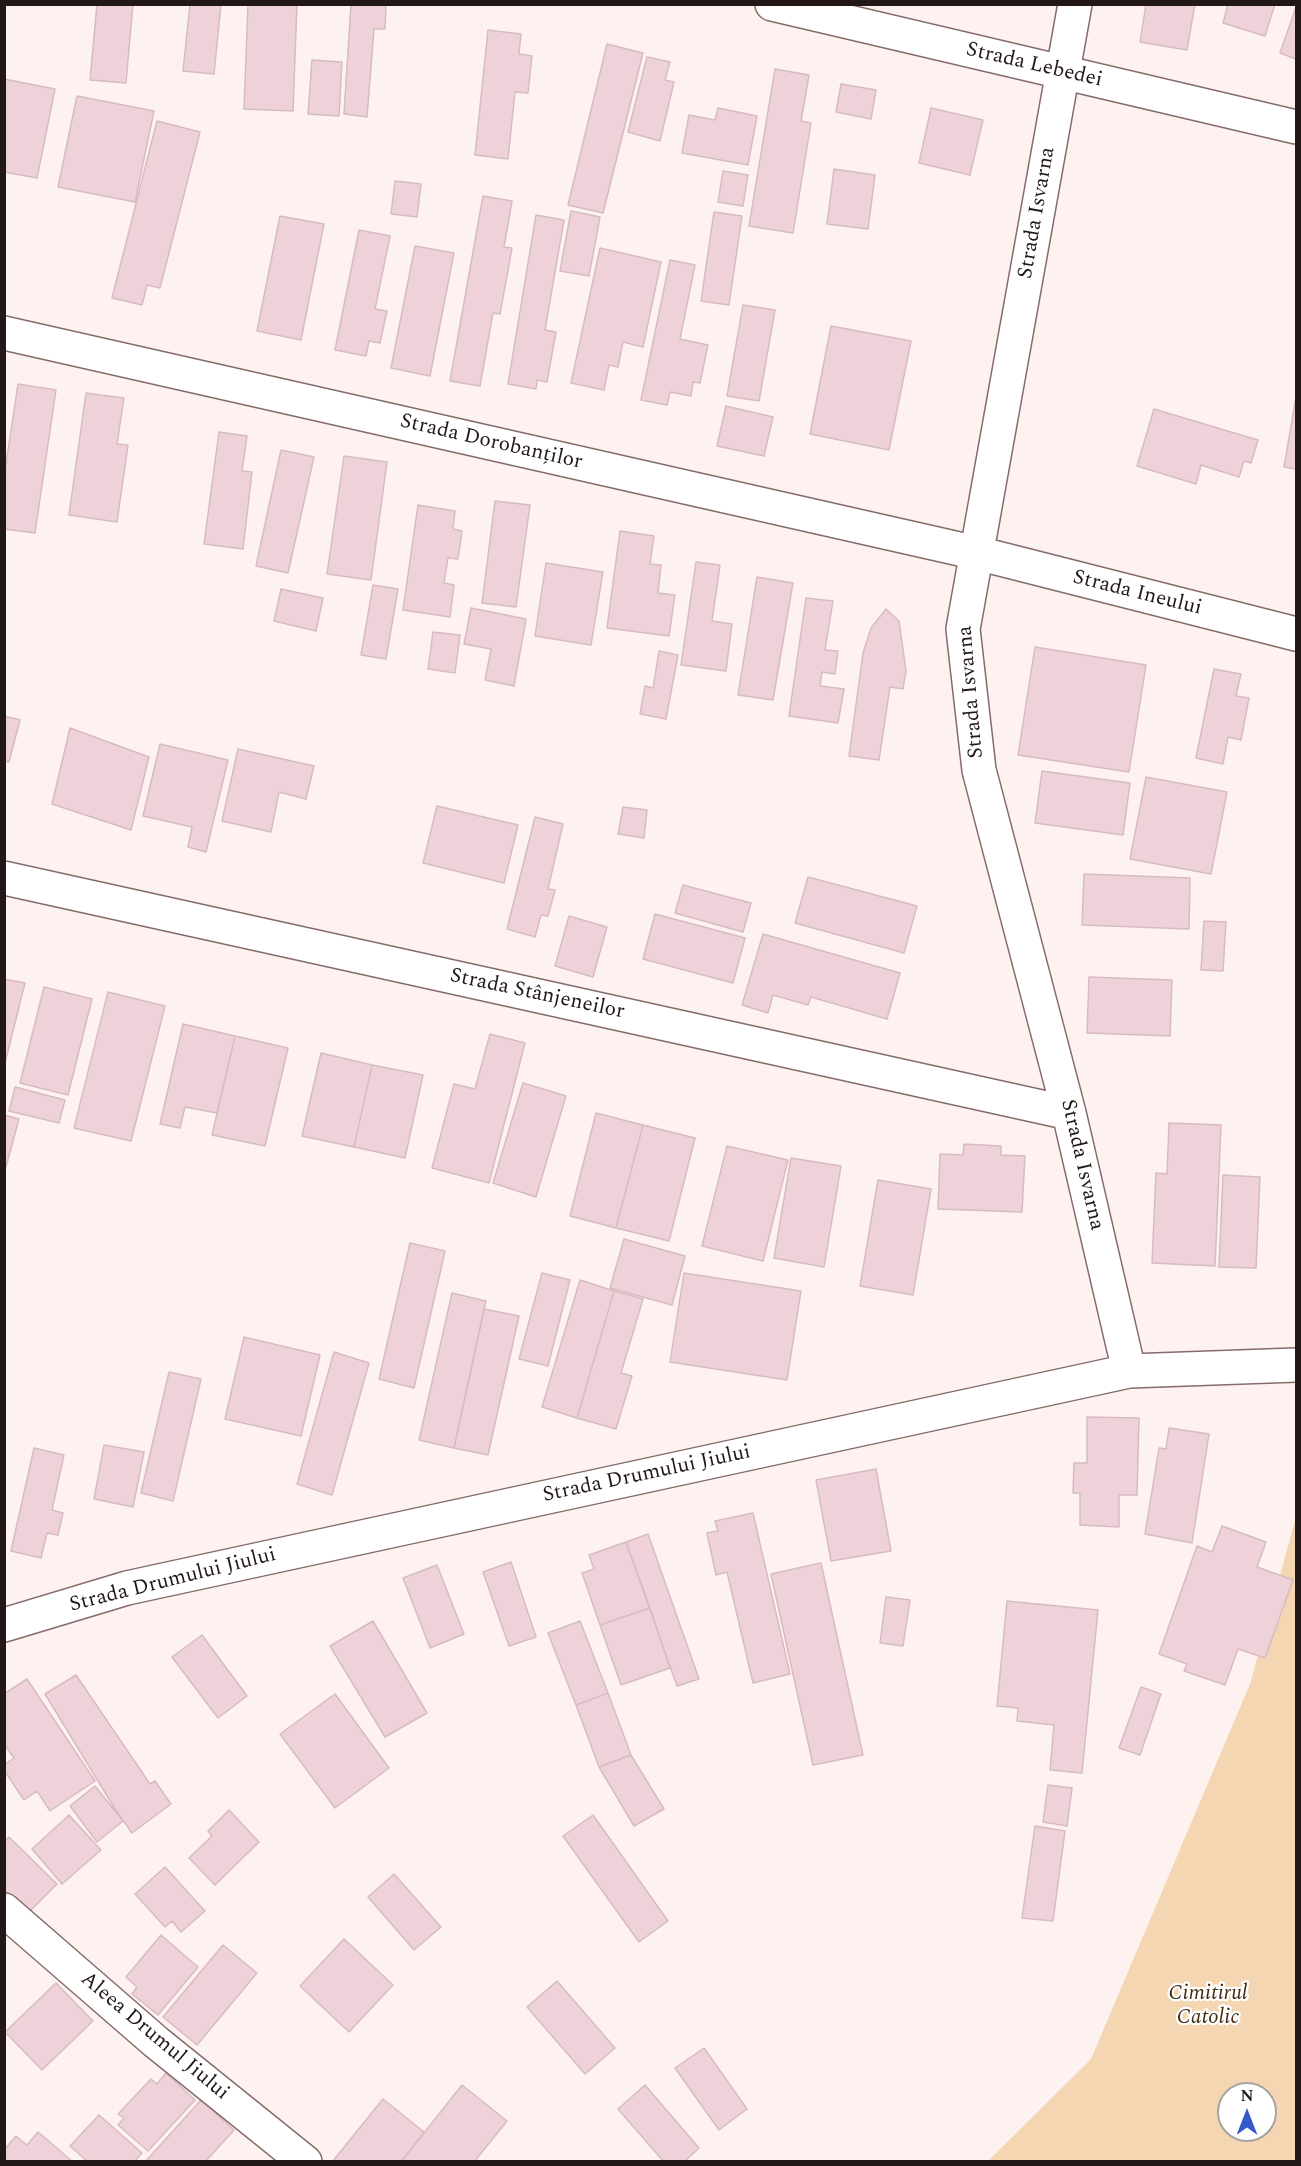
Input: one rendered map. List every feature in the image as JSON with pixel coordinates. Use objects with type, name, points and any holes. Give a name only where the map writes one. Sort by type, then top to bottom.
[{"type":"street","name":"Strada Lebedei","points":[[772,4],[1296,127]]},
{"type":"street","name":"Strada Isvarna","points":[[1075,4],[963,628],[979,770],[1070,1113],[1129,1371]]},
{"type":"street","name":"Strada Dorobanților","points":[[4,333],[977,553]]},
{"type":"street","name":"Strada Ineului","points":[[977,553],[1296,634]]},
{"type":"street","name":"Strada Stânjeneilor","points":[[4,878],[1070,1113]]},
{"type":"street","name":"Strada Drumului Jiului","points":[[4,1625],[127,1588],[1129,1371],[1296,1365]]},
{"type":"street","name":"Aleea Drumul Jiului","points":[[4,1910],[156,2042],[305,2162]]},
{"type":"green space","name":"Cimitirul Catolic","points":[[1296,1517],[1296,2161],[987,2162],[1091,2059],[1250,1684]]},
{"type":"building","points":[[97,4],[133,4],[126,83],[90,80]]},
{"type":"building","points":[[190,4],[221,4],[214,74],[183,71]]},
{"type":"building","points":[[248,4],[297,4],[293,111],[244,109]]},
{"type":"building","points":[[351,4],[386,4],[385,29],[374,29],[367,117],[344,114]]},
{"type":"building","points":[[1146,4],[1195,4],[1187,50],[1140,42]]},
{"type":"building","points":[[1228,4],[1275,4],[1265,36],[1223,23]]},
{"type":"building","points":[[1296,7],[1296,59],[1280,53]]},
{"type":"building","points":[[488,30],[521,34],[519,54],[532,56],[528,93],[515,92],[508,159],[475,155]]},
{"type":"building","points":[[607,44],[643,53],[603,213],[568,205]]},
{"type":"building","points":[[647,57],[670,62],[665,80],[674,82],[660,141],[628,132]]},
{"type":"building","points":[[312,60],[342,62],[339,116],[308,114]]},
{"type":"building","points":[[775,69],[809,75],[801,121],[811,123],[793,233],[749,226]]},
{"type":"building","points":[[4,79],[55,89],[37,178],[4,172]]},
{"type":"building","points":[[841,84],[876,90],[871,119],[836,112]]},
{"type":"building","points":[[77,96],[154,111],[135,202],[58,187]]},
{"type":"building","points":[[718,108],[757,116],[748,165],[682,153],[689,115],[715,120]]},
{"type":"building","points":[[931,108],[983,120],[970,175],[919,163]]},
{"type":"building","points":[[157,121],[200,132],[160,288],[147,285],[142,305],[112,298]]},
{"type":"building","points":[[834,169],[875,175],[868,229],[827,224]]},
{"type":"building","points":[[723,171],[748,175],[743,206],[718,202]]},
{"type":"building","points":[[395,181],[421,184],[417,217],[391,214]]},
{"type":"building","points":[[483,196],[512,201],[504,247],[512,248],[500,314],[493,313],[480,386],[450,381]]},
{"type":"building","points":[[571,211],[600,217],[589,276],[560,271]]},
{"type":"building","points":[[714,212],[742,216],[729,305],[701,301]]},
{"type":"building","points":[[536,215],[564,220],[545,330],[556,332],[547,382],[537,380],[536,389],[508,384]]},
{"type":"building","points":[[280,216],[324,224],[301,340],[257,331]]},
{"type":"building","points":[[359,230],[390,236],[375,309],[387,311],[380,343],[369,341],[366,356],[335,350]]},
{"type":"building","points":[[415,246],[454,253],[430,376],[391,368]]},
{"type":"building","points":[[600,248],[661,262],[643,347],[623,342],[618,367],[609,365],[604,390],[571,383]]},
{"type":"building","points":[[670,260],[695,265],[680,339],[708,345],[700,383],[693,382],[691,396],[670,392],[667,405],[641,400]]},
{"type":"building","points":[[743,305],[775,310],[759,401],[727,396]]},
{"type":"building","points":[[831,326],[911,341],[889,450],[810,434]]},
{"type":"building","points":[[18,384],[56,390],[35,533],[4,529],[4,477]]},
{"type":"building","points":[[86,393],[124,398],[117,444],[128,445],[117,522],[69,515]]},
{"type":"building","points":[[1296,397],[1296,469],[1284,467]]},
{"type":"building","points":[[726,406],[773,417],[764,456],[717,446]]},
{"type":"building","points":[[1154,409],[1258,440],[1251,463],[1244,461],[1239,477],[1201,465],[1196,484],[1137,466]]},
{"type":"building","points":[[219,432],[247,436],[242,471],[252,472],[243,549],[204,544]]},
{"type":"building","points":[[281,450],[314,457],[288,573],[256,566]]},
{"type":"building","points":[[344,456],[387,462],[371,580],[327,574]]},
{"type":"building","points":[[495,501],[530,505],[516,607],[482,603]]},
{"type":"building","points":[[418,505],[455,511],[453,529],[462,531],[458,559],[448,558],[444,583],[454,585],[450,617],[403,610]]},
{"type":"building","points":[[620,531],[654,536],[650,564],[661,565],[658,593],[675,595],[669,636],[607,628]]},
{"type":"building","points":[[696,562],[720,565],[712,621],[732,624],[726,671],[681,665]]},
{"type":"building","points":[[546,563],[603,572],[591,645],[535,636]]},
{"type":"building","points":[[757,577],[793,583],[773,700],[738,695]]},
{"type":"building","points":[[373,585],[398,589],[386,659],[361,655]]},
{"type":"building","points":[[281,589],[323,598],[316,631],[274,621]]},
{"type":"building","points":[[806,598],[833,601],[825,650],[838,651],[835,674],[822,672],[820,686],[844,689],[838,723],[789,716]]},
{"type":"building","points":[[471,608],[526,619],[514,686],[485,680],[491,649],[464,644]]},
{"type":"building","points":[[886,609],[899,621],[906,671],[903,689],[890,687],[879,760],[849,756],[863,653],[871,628]]},
{"type":"building","points":[[433,632],[460,635],[455,673],[428,669]]},
{"type":"building","points":[[1035,647],[1146,665],[1129,772],[1018,755]]},
{"type":"building","points":[[659,651],[678,655],[666,719],[640,714],[645,686],[653,688]]},
{"type":"building","points":[[1214,669],[1241,674],[1236,696],[1249,698],[1241,740],[1228,737],[1223,764],[1196,758]]},
{"type":"building","points":[[4,716],[20,720],[9,762],[4,761]]},
{"type":"building","points":[[70,728],[149,757],[131,830],[52,804]]},
{"type":"building","points":[[160,744],[228,760],[206,852],[188,847],[192,827],[143,816]]},
{"type":"building","points":[[238,749],[314,766],[306,799],[279,792],[271,832],[222,821]]},
{"type":"building","points":[[1042,771],[1130,783],[1123,835],[1035,823]]},
{"type":"building","points":[[1146,777],[1227,792],[1211,874],[1130,859]]},
{"type":"building","points":[[437,806],[518,825],[504,883],[423,863]]},
{"type":"building","points":[[623,807],[647,810],[644,838],[618,834]]},
{"type":"building","points":[[535,817],[563,824],[548,889],[555,890],[548,916],[541,915],[535,937],[507,929]]},
{"type":"building","points":[[1084,874],[1190,878],[1189,929],[1082,925]]},
{"type":"building","points":[[808,877],[917,906],[904,953],[795,923]]},
{"type":"building","points":[[683,885],[751,903],[743,932],[675,913]]},
{"type":"building","points":[[655,914],[745,938],[733,983],[643,959]]},
{"type":"building","points":[[569,916],[607,927],[593,977],[555,966]]},
{"type":"building","points":[[1204,921],[1226,922],[1223,971],[1201,970]]},
{"type":"building","points":[[763,934],[900,973],[887,1019],[811,997],[808,1005],[773,995],[768,1013],[742,1005]]},
{"type":"building","points":[[1089,977],[1172,980],[1170,1036],[1087,1033]]},
{"type":"building","points":[[4,979],[25,983],[4,1067]]},
{"type":"building","points":[[44,987],[92,999],[68,1095],[20,1083]]},
{"type":"building","points":[[108,992],[165,1006],[131,1141],[74,1128]]},
{"type":"building","points":[[183,1024],[235,1036],[217,1113],[185,1107],[180,1128],[160,1124]]},
{"type":"building","points":[[490,1034],[525,1043],[489,1183],[432,1168],[454,1084],[475,1089]]},
{"type":"building","points":[[235,1036],[288,1048],[265,1146],[212,1135]]},
{"type":"building","points":[[321,1053],[372,1065],[354,1147],[302,1136]]},
{"type":"building","points":[[372,1065],[423,1075],[405,1158],[354,1147]]},
{"type":"building","points":[[523,1083],[566,1096],[536,1197],[493,1183]]},
{"type":"building","points":[[15,1087],[65,1100],[59,1123],[9,1111]]},
{"type":"building","points":[[596,1113],[643,1125],[616,1228],[570,1216]]},
{"type":"building","points":[[4,1115],[19,1119],[6,1167],[4,1166]]},
{"type":"building","points":[[1169,1123],[1221,1125],[1215,1266],[1152,1263],[1156,1173],[1167,1174]]},
{"type":"building","points":[[643,1125],[695,1138],[669,1241],[616,1228]]},
{"type":"building","points":[[964,1144],[1001,1146],[1001,1155],[1025,1156],[1022,1212],[938,1209],[940,1154],[963,1155]]},
{"type":"building","points":[[727,1146],[788,1160],[763,1261],[702,1246]]},
{"type":"building","points":[[791,1158],[841,1166],[824,1267],[774,1258]]},
{"type":"building","points":[[1223,1175],[1260,1177],[1256,1268],[1219,1267]]},
{"type":"building","points":[[878,1180],[931,1189],[913,1295],[860,1286]]},
{"type":"building","points":[[624,1239],[685,1256],[672,1305],[610,1288]]},
{"type":"building","points":[[410,1243],[445,1251],[414,1388],[379,1379]]},
{"type":"building","points":[[542,1273],[570,1280],[548,1366],[519,1359]]},
{"type":"building","points":[[684,1273],[801,1291],[787,1380],[670,1362]]},
{"type":"building","points":[[580,1280],[614,1291],[577,1418],[542,1407]]},
{"type":"building","points":[[614,1291],[643,1299],[621,1373],[632,1376],[616,1429],[577,1418]]},
{"type":"building","points":[[452,1293],[486,1301],[454,1448],[419,1440]]},
{"type":"building","points":[[484,1309],[519,1316],[488,1455],[454,1448]]},
{"type":"building","points":[[244,1337],[320,1355],[301,1436],[225,1419]]},
{"type":"building","points":[[334,1352],[369,1363],[332,1495],[297,1484]]},
{"type":"building","points":[[169,1372],[201,1379],[173,1501],[141,1493]]},
{"type":"building","points":[[1087,1417],[1139,1418],[1137,1495],[1119,1495],[1119,1527],[1080,1525],[1080,1493],[1073,1493],[1074,1463],[1087,1463]]},
{"type":"building","points":[[1169,1428],[1209,1434],[1192,1543],[1145,1534],[1159,1448],[1166,1449]]},
{"type":"building","points":[[104,1445],[144,1452],[133,1507],[94,1499]]},
{"type":"building","points":[[34,1448],[64,1455],[52,1510],[63,1513],[58,1535],[47,1533],[41,1558],[11,1551]]},
{"type":"building","points":[[876,1469],[891,1551],[831,1561],[816,1480]]},
{"type":"building","points":[[753,1513],[790,1674],[753,1683],[727,1572],[716,1575],[707,1533],[718,1531],[715,1521]]},
{"type":"building","points":[[1222,1526],[1266,1542],[1257,1567],[1293,1580],[1265,1658],[1238,1649],[1225,1685],[1184,1671],[1187,1664],[1159,1654],[1197,1546],[1212,1552]]},
{"type":"building","points":[[648,1534],[699,1679],[677,1686],[626,1542]]},
{"type":"building","points":[[626,1542],[650,1608],[600,1625],[582,1573],[594,1569],[589,1555]]},
{"type":"building","points":[[511,1562],[536,1637],[509,1646],[483,1572]]},
{"type":"building","points":[[821,1563],[863,1755],[813,1765],[771,1574]]},
{"type":"building","points":[[437,1565],[464,1634],[430,1648],[403,1578]]},
{"type":"building","points":[[886,1597],[910,1600],[903,1646],[880,1643]]},
{"type":"building","points":[[1007,1601],[1098,1610],[1082,1773],[1050,1770],[1054,1725],[1017,1721],[1018,1708],[997,1706]]},
{"type":"building","points":[[650,1608],[670,1668],[621,1685],[600,1625]]},
{"type":"building","points":[[373,1621],[427,1713],[385,1737],[330,1646]]},
{"type":"building","points":[[580,1621],[608,1693],[576,1705],[548,1633]]},
{"type":"building","points":[[202,1635],[247,1696],[218,1718],[172,1657]]},
{"type":"building","points":[[76,1675],[150,1784],[155,1781],[171,1804],[132,1833],[45,1694]]},
{"type":"building","points":[[27,1679],[95,1781],[50,1811],[37,1791],[24,1800],[4,1770],[4,1765],[14,1758],[4,1744],[4,1694]]},
{"type":"building","points":[[1141,1687],[1161,1694],[1140,1755],[1119,1748]]},
{"type":"building","points":[[608,1693],[631,1755],[599,1767],[576,1705]]},
{"type":"building","points":[[335,1694],[389,1768],[335,1808],[280,1734]]},
{"type":"building","points":[[631,1755],[664,1809],[634,1826],[599,1767]]},
{"type":"building","points":[[1048,1785],[1072,1788],[1067,1826],[1043,1822]]},
{"type":"building","points":[[95,1786],[123,1821],[97,1842],[70,1806]]},
{"type":"building","points":[[229,1810],[259,1842],[215,1885],[189,1858],[212,1836],[208,1831]]},
{"type":"building","points":[[69,1815],[101,1850],[62,1884],[32,1849]]},
{"type":"building","points":[[593,1815],[668,1921],[639,1942],[563,1836]]},
{"type":"building","points":[[1035,1826],[1065,1831],[1053,1921],[1022,1918]]},
{"type":"building","points":[[9,1837],[57,1884],[21,1920],[4,1903],[4,1842]]},
{"type":"building","points":[[165,1867],[205,1911],[181,1932],[172,1921],[165,1927],[135,1894]]},
{"type":"building","points":[[394,1874],[441,1927],[414,1950],[368,1897]]},
{"type":"building","points":[[161,1935],[198,1967],[158,2015],[132,1994],[137,1987],[126,1977]]},
{"type":"building","points":[[344,1939],[393,1985],[349,2032],[300,1986]]},
{"type":"building","points":[[223,1945],[257,1973],[197,2045],[163,2017]]},
{"type":"building","points":[[557,1981],[615,2048],[585,2074],[527,2007]]},
{"type":"building","points":[[56,1983],[93,2021],[42,2070],[5,2032]]},
{"type":"building","points":[[704,2048],[747,2109],[719,2130],[675,2068]]},
{"type":"building","points":[[166,2073],[195,2100],[148,2151],[118,2125],[124,2118],[118,2114],[151,2079],[157,2084]]},
{"type":"building","points":[[462,2085],[507,2121],[474,2162],[401,2162]]},
{"type":"building","points":[[645,2085],[699,2148],[684,2162],[664,2162],[618,2109]]},
{"type":"building","points":[[383,2099],[424,2132],[401,2162],[332,2162]]},
{"type":"building","points":[[201,2100],[234,2130],[205,2162],[145,2162]]},
{"type":"building","points":[[99,2115],[142,2153],[134,2162],[88,2162],[70,2146]]},
{"type":"building","points":[[38,2132],[73,2162],[4,2162],[4,2150],[16,2136],[27,2145]]}]
